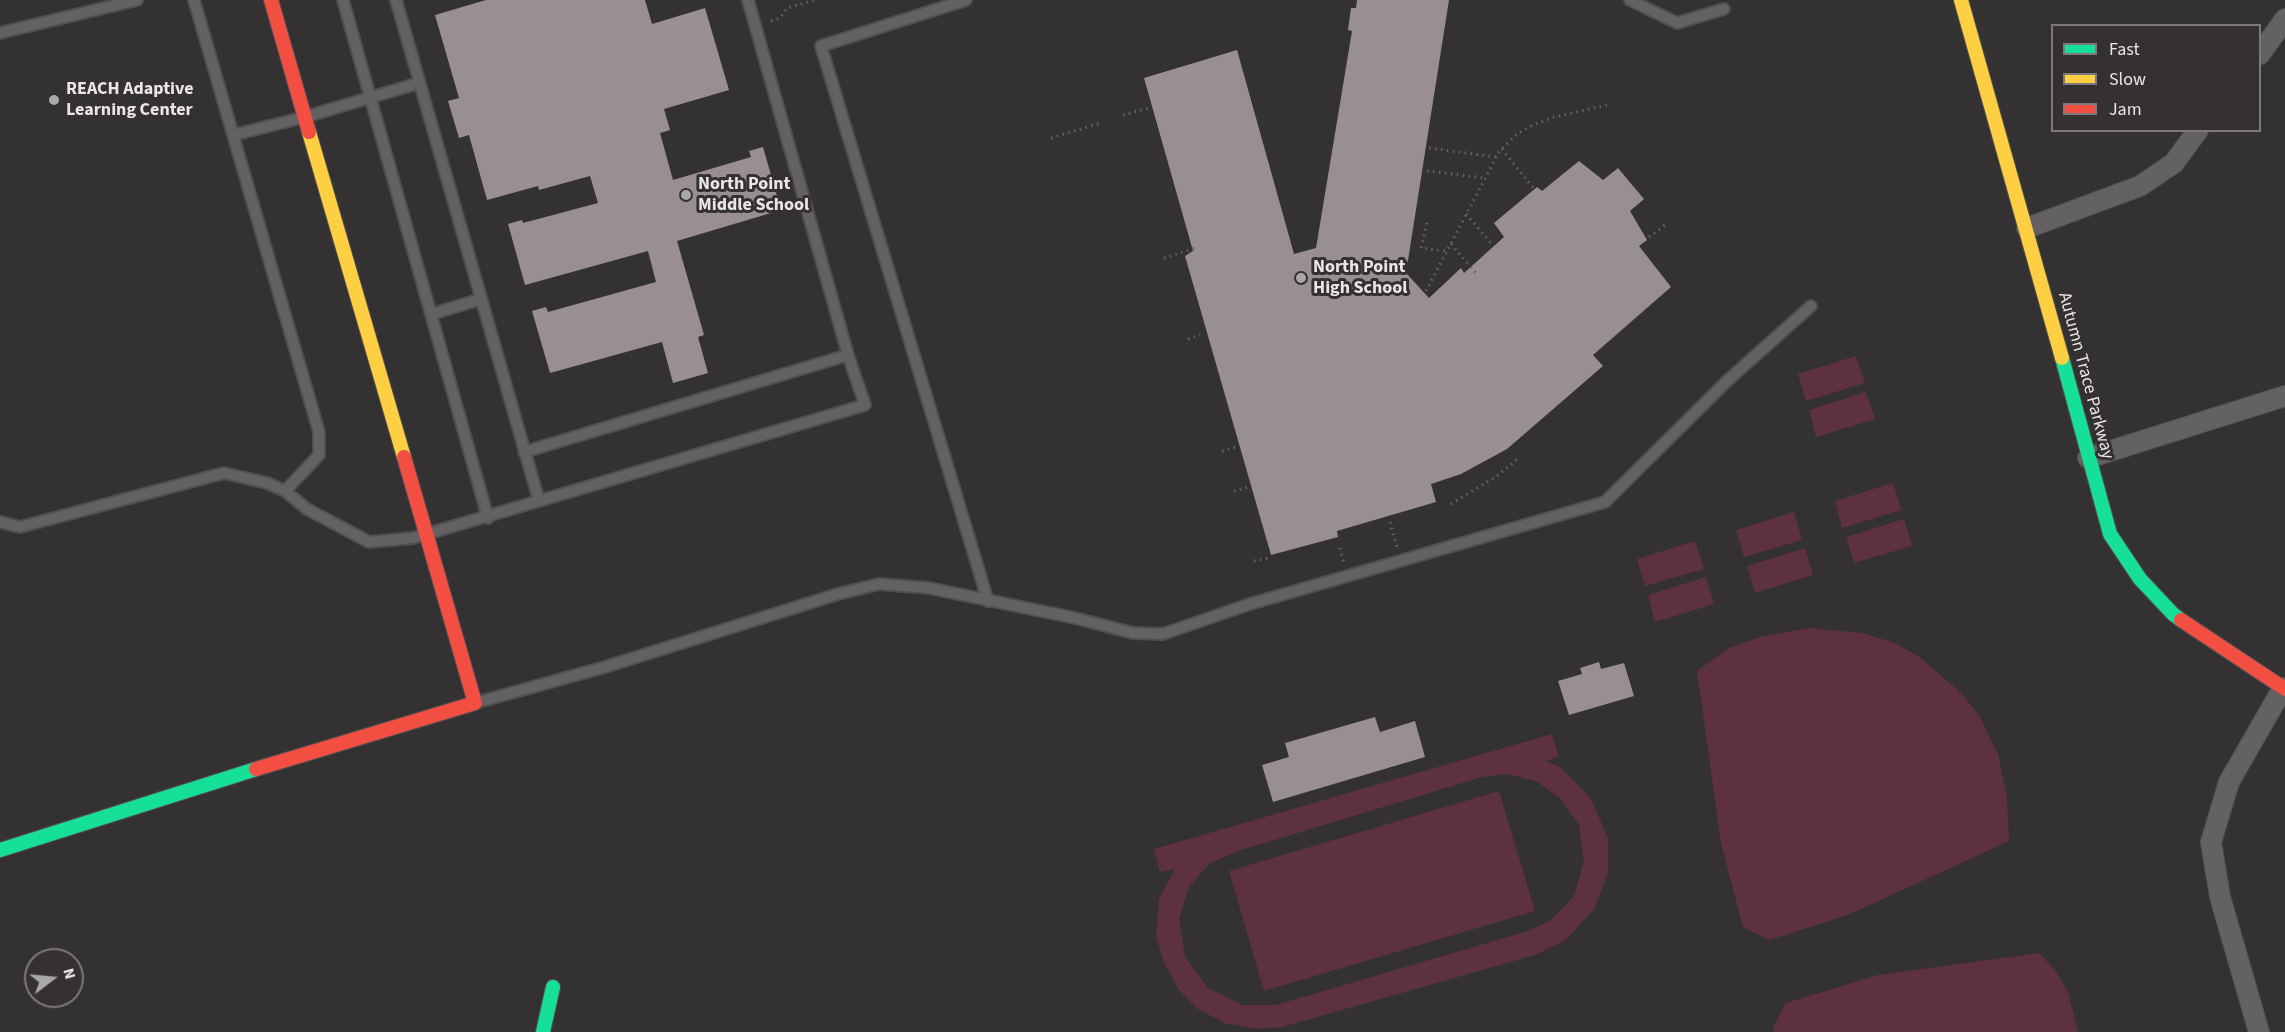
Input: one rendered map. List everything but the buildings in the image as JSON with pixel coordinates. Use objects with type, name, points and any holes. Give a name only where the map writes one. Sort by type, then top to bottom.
[{"type":"street","points":[[0,850],[239,774],[475,703],[272,0]]},
{"type":"street","name":"Autumn Trace Parkway","points":[[1961,0],[2027,228],[2110,534],[2140,579],[2173,614],[2284,689]]},
{"type":"street","points":[[2261,52],[2283,28]]},
{"type":"street","points":[[2027,228],[2140,186],[2174,163],[2197,132]]},
{"type":"street","points":[[2088,458],[2285,396]]},
{"type":"street","points":[[2259,1032],[2220,897],[2211,842],[2229,782],[2284,689]]},
{"type":"street","points":[[543,1032],[553,987]]},
{"type":"lane","points":[[0,33],[136,0]]},
{"type":"lane","points":[[194,0],[319,432],[319,455],[285,491]]},
{"type":"lane","points":[[343,0],[488,518]]},
{"type":"lane","points":[[396,0],[539,501]]},
{"type":"lane","points":[[0,522],[20,527],[224,473],[267,483],[285,491],[307,509],[369,542],[427,536],[866,405],[848,355],[747,0]]},
{"type":"lane","points":[[966,0],[821,46],[988,601]]},
{"type":"lane","points":[[1630,0],[1677,22],[1724,9]]},
{"type":"lane","points":[[233,135],[305,117],[419,83]]},
{"type":"lane","points":[[432,314],[481,299]]},
{"type":"lane","points":[[475,703],[605,667],[838,594],[879,584],[929,588],[1075,618],[1133,633],[1163,634],[1256,603],[1605,502],[1727,381],[1811,306]]},
{"type":"lane","points":[[525,452],[848,355]]},
{"type":"path","points":[[771,21],[780,18],[787,8],[816,0]]},
{"type":"path","points":[[1426,291],[1502,149],[1517,134],[1531,126],[1551,118],[1611,104]]},
{"type":"path","points":[[1123,115],[1149,108]]},
{"type":"path","points":[[1051,138],[1100,123]]},
{"type":"path","points":[[1429,148],[1496,157]]},
{"type":"path","points":[[1502,149],[1534,189]]},
{"type":"path","points":[[1427,171],[1485,178]]},
{"type":"path","points":[[1466,214],[1491,243]]},
{"type":"path","points":[[1427,223],[1421,248],[1446,251]]},
{"type":"path","points":[[1649,237],[1665,225]]},
{"type":"path","points":[[1450,244],[1476,273]]},
{"type":"path","points":[[1164,258],[1195,248]]},
{"type":"path","points":[[1188,339],[1200,335]]},
{"type":"path","points":[[1222,451],[1236,447]]},
{"type":"path","points":[[1451,504],[1497,476],[1519,458]]},
{"type":"path","points":[[1234,491],[1248,487]]},
{"type":"path","points":[[1390,522],[1397,547]]},
{"type":"path","points":[[1340,548],[1344,563]]},
{"type":"path","points":[[1254,561],[1268,558]]},
{"type":"shaded area","points":[[1856,356],[1865,383],[1806,401],[1798,374]]},
{"type":"shaded area","points":[[1866,392],[1875,419],[1816,437],[1809,410]]},
{"type":"shaded area","points":[[1893,483],[1901,510],[1842,528],[1835,501]]},
{"type":"shaded area","points":[[1794,512],[1802,540],[1744,557],[1736,530]]},
{"type":"shaded area","points":[[1904,519],[1912,546],[1854,563],[1846,537]]},
{"type":"shaded area","points":[[1695,541],[1704,569],[1645,586],[1637,559]]},
{"type":"shaded area","points":[[1805,548],[1813,575],[1755,593],[1747,566]]},
{"type":"shaded area","points":[[1706,577],[1714,604],[1655,622],[1648,595]]},
{"type":"shaded area","points":[[1809,628],[1862,633],[1895,643],[1921,658],[1961,693],[1979,715],[1998,754],[2007,797],[2009,841],[1848,915],[1769,940],[1743,927],[1721,843],[1697,671],[1729,648],[1760,637]]},
{"type":"shaded area","points":[[1552,734],[1559,757],[1546,761],[1560,767],[1590,797],[1608,838],[1608,873],[1594,909],[1566,940],[1535,955],[1282,1027],[1256,1029],[1224,1023],[1198,1009],[1179,990],[1164,963],[1156,936],[1159,899],[1175,869],[1160,872],[1154,849]],"holes":[[[1507,774],[1536,781],[1560,798],[1579,825],[1584,861],[1574,896],[1551,920],[1528,931],[1276,1005],[1242,1005],[1208,988],[1185,957],[1179,918],[1189,887],[1209,864],[1235,852],[1482,777]]]},
{"type":"shaded area","points":[[1499,791],[1535,911],[1264,991],[1229,871]]},
{"type":"shaded area","points":[[2039,953],[2055,970],[2068,992],[2078,1032],[1775,1032],[1773,1027],[1786,1003],[1878,975]]},
{"type":"traffic: fast","points":[[2062,358],[2110,534],[2140,579],[2181,620]]},
{"type":"traffic: fast","points":[[0,850],[256,769]]},
{"type":"traffic: fast","points":[[543,1032],[553,987]]},
{"type":"traffic: slow","points":[[1961,0],[2062,358]]},
{"type":"traffic: slow","points":[[309,132],[404,457]]},
{"type":"traffic: jam","points":[[271,0],[309,132]]},
{"type":"traffic: jam","points":[[256,769],[475,703],[404,457]]},
{"type":"traffic: jam","points":[[2181,620],[2285,689]]},
{"type":"place","name":"REACH Adaptive Learning Center","points":[[54,100]]},
{"type":"place","name":"North Point Middle School","points":[[686,195]]},
{"type":"place","name":"North Point High School","points":[[1301,278]]}]
